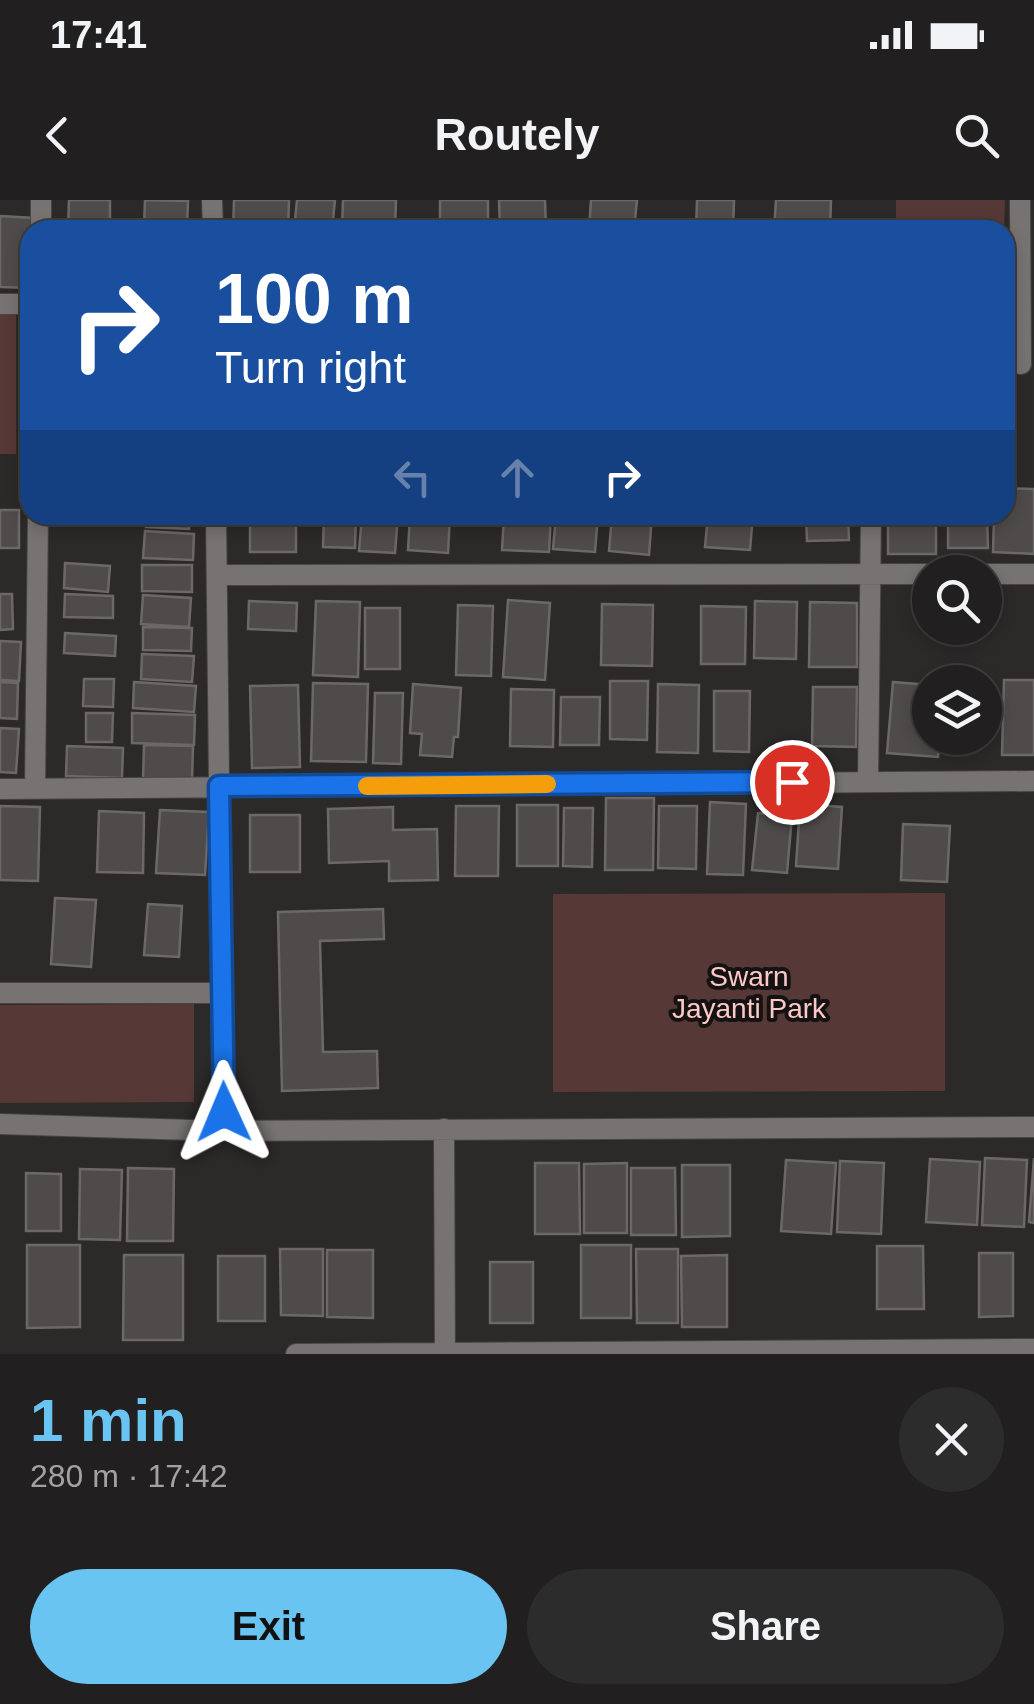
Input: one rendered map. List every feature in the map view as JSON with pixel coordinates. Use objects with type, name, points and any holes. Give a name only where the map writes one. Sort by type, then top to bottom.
[{"type":"street","points":[[1020,200],[1020,364]]},
{"type":"street","points":[[36,788],[38,525]]},
{"type":"street","points":[[216,525],[223,1132]]},
{"type":"street","points":[[868,782],[871,525]]},
{"type":"street","points":[[217,575],[912,574]]},
{"type":"street","points":[[1002,574],[1034,574]]},
{"type":"street","points":[[0,788],[1034,781]]},
{"type":"street","points":[[0,993],[222,993]]},
{"type":"street","points":[[0,1124],[223,1132],[1034,1127]]},
{"type":"street","points":[[444,1128],[444,1354]]},
{"type":"street","points":[[296,1354],[1034,1348]]},
{"type":"green space","points":[[896,200],[1005,200],[1004,220],[896,220]]},
{"type":"green space","points":[[0,311],[16,311],[16,454],[0,454]]},
{"type":"green space","name":"Swarn Jayanti Park","points":[[945,893],[945,1091],[553,1092],[553,894]]},
{"type":"green space","points":[[194,1004],[194,1102],[0,1103],[0,1005]]},
{"type":"building","points":[[69,200],[110,200],[110,220],[68,220]]},
{"type":"building","points":[[145,200],[188,201],[187,220],[144,220]]},
{"type":"building","points":[[234,200],[289,200],[288,220],[233,220]]},
{"type":"building","points":[[297,200],[335,200],[333,220],[295,220]]},
{"type":"building","points":[[343,200],[396,200],[395,220],[342,220]]},
{"type":"building","points":[[440,200],[488,200],[488,220],[440,220]]},
{"type":"building","points":[[499,200],[545,200],[546,220],[500,220]]},
{"type":"building","points":[[591,200],[637,200],[635,220],[590,220]]},
{"type":"building","points":[[697,200],[734,200],[733,220],[696,220]]},
{"type":"building","points":[[776,200],[831,200],[830,220],[775,220]]},
{"type":"building","points":[[0,216],[35,218],[20,220],[20,288],[0,287]]},
{"type":"building","points":[[1015,488],[1034,489],[1034,554],[993,552],[994,525],[1015,525]]},
{"type":"building","points":[[0,510],[19,510],[19,548],[0,548]]},
{"type":"building","points":[[146,525],[189,525],[189,529]]},
{"type":"building","points":[[250,525],[296,525],[296,552],[250,552]]},
{"type":"building","points":[[324,525],[356,525],[355,548],[323,547]]},
{"type":"building","points":[[361,525],[397,525],[395,553],[359,551]]},
{"type":"building","points":[[409,525],[449,525],[448,553],[408,550]]},
{"type":"building","points":[[503,525],[550,525],[549,552],[502,550]]},
{"type":"building","points":[[555,525],[597,525],[595,552],[553,549]]},
{"type":"building","points":[[611,525],[651,525],[649,555],[609,551]]},
{"type":"building","points":[[707,525],[752,525],[750,550],[705,547]]},
{"type":"building","points":[[806,525],[848,525],[849,540],[807,541]]},
{"type":"building","points":[[888,525],[936,525],[936,554],[888,554]]},
{"type":"building","points":[[948,525],[987,525],[988,548],[948,548]]},
{"type":"building","points":[[145,531],[194,534],[193,560],[143,558]]},
{"type":"building","points":[[65,563],[110,566],[108,592],[64,588]]},
{"type":"building","points":[[142,565],[192,565],[192,592],[142,591]]},
{"type":"building","points":[[0,594],[12,594],[13,629],[0,630]]},
{"type":"building","points":[[65,594],[113,596],[113,618],[64,617]]},
{"type":"building","points":[[143,595],[191,598],[189,627],[141,624]]},
{"type":"building","points":[[508,600],[550,603],[545,680],[503,677]]},
{"type":"building","points":[[249,601],[297,603],[296,631],[248,629]]},
{"type":"building","points":[[316,601],[360,602],[358,677],[313,675]]},
{"type":"building","points":[[755,601],[797,602],[796,659],[754,658]]},
{"type":"building","points":[[810,602],[857,603],[857,667],[809,667]]},
{"type":"building","points":[[602,604],[653,605],[652,666],[601,665]]},
{"type":"building","points":[[458,605],[493,606],[491,676],[456,675]]},
{"type":"building","points":[[701,606],[746,607],[745,664],[701,664]]},
{"type":"building","points":[[365,608],[400,608],[400,669],[365,669]]},
{"type":"building","points":[[143,627],[192,628],[191,651],[143,650]]},
{"type":"building","points":[[65,633],[116,636],[115,656],[64,653]]},
{"type":"building","points":[[0,641],[21,642],[19,681],[0,680]]},
{"type":"building","points":[[142,654],[194,656],[192,682],[141,679]]},
{"type":"building","points":[[84,679],[114,679],[113,707],[83,706]]},
{"type":"building","points":[[1004,680],[1034,680],[1034,755],[1002,755]]},
{"type":"building","points":[[610,681],[648,681],[647,740],[610,739]]},
{"type":"building","points":[[0,682],[18,683],[17,719],[0,718]]},
{"type":"building","points":[[134,682],[196,686],[194,712],[133,708]]},
{"type":"building","points":[[893,682],[912,684],[912,755],[887,753]]},
{"type":"building","points":[[313,683],[368,684],[366,762],[311,761]]},
{"type":"building","points":[[413,684],[461,688],[458,737],[454,737],[452,757],[420,755],[422,734],[410,733]]},
{"type":"building","points":[[658,684],[699,685],[698,753],[657,752]]},
{"type":"building","points":[[298,685],[300,767],[252,768],[250,686]]},
{"type":"building","points":[[813,687],[857,687],[856,747],[812,746]]},
{"type":"building","points":[[511,689],[554,690],[553,747],[510,746]]},
{"type":"building","points":[[714,691],[750,691],[749,752],[714,751]]},
{"type":"building","points":[[375,693],[403,693],[401,764],[373,763]]},
{"type":"building","points":[[561,697],[600,697],[599,745],[560,745]]},
{"type":"building","points":[[86,713],[113,713],[112,742],[86,742]]},
{"type":"building","points":[[132,713],[195,715],[194,745],[132,743]]},
{"type":"building","points":[[0,728],[19,729],[16,773],[0,772]]},
{"type":"building","points":[[144,745],[193,746],[192,781],[143,780]]},
{"type":"building","points":[[67,746],[123,748],[122,778],[66,776]]},
{"type":"building","points":[[606,798],[654,798],[653,870],[605,870]]},
{"type":"building","points":[[710,802],[746,804],[743,875],[707,874]]},
{"type":"building","points":[[800,804],[842,807],[838,869],[796,866]]},
{"type":"building","points":[[517,805],[558,805],[558,866],[517,866]]},
{"type":"building","points":[[0,806],[40,807],[38,881],[0,880]]},
{"type":"building","points":[[456,806],[499,806],[498,876],[455,876]]},
{"type":"building","points":[[659,806],[697,806],[696,869],[658,868]]},
{"type":"building","points":[[393,807],[393,830],[437,829],[438,880],[389,881],[389,861],[329,863],[328,809]]},
{"type":"building","points":[[564,808],[593,808],[592,867],[563,866]]},
{"type":"building","points":[[160,810],[209,812],[205,875],[156,873]]},
{"type":"building","points":[[99,811],[144,813],[143,873],[97,872]]},
{"type":"building","points":[[758,813],[792,816],[787,873],[752,870]]},
{"type":"building","points":[[250,815],[300,815],[300,872],[250,872]]},
{"type":"building","points":[[903,824],[950,826],[947,882],[901,880]]},
{"type":"building","points":[[55,898],[96,900],[91,967],[51,964]]},
{"type":"building","points":[[148,904],[182,906],[179,957],[144,955]]},
{"type":"building","points":[[383,909],[384,939],[320,941],[323,1052],[377,1051],[378,1088],[282,1091],[278,912]]},
{"type":"building","points":[[985,1158],[1027,1160],[1024,1227],[982,1225]]},
{"type":"building","points":[[1034,1158],[1034,1223],[1029,1222]]},
{"type":"building","points":[[930,1159],[980,1162],[977,1225],[926,1222]]},
{"type":"building","points":[[786,1160],[836,1163],[831,1234],[781,1231]]},
{"type":"building","points":[[840,1161],[884,1163],[881,1234],[837,1232]]},
{"type":"building","points":[[535,1163],[579,1163],[580,1234],[535,1234]]},
{"type":"building","points":[[627,1163],[627,1233],[584,1233],[584,1164]]},
{"type":"building","points":[[682,1165],[730,1165],[730,1236],[682,1237]]},
{"type":"building","points":[[128,1168],[174,1169],[173,1241],[127,1241]]},
{"type":"building","points":[[631,1168],[675,1168],[676,1235],[631,1235]]},
{"type":"building","points":[[80,1169],[122,1170],[120,1240],[79,1239]]},
{"type":"building","points":[[26,1173],[61,1174],[61,1231],[26,1231]]},
{"type":"building","points":[[27,1245],[80,1245],[80,1327],[27,1328]]},
{"type":"building","points":[[581,1245],[631,1245],[631,1318],[581,1318]]},
{"type":"building","points":[[877,1246],[923,1246],[924,1309],[877,1309]]},
{"type":"building","points":[[280,1249],[323,1249],[323,1316],[281,1315]]},
{"type":"building","points":[[636,1249],[678,1249],[678,1323],[637,1323]]},
{"type":"building","points":[[327,1250],[373,1250],[373,1318],[327,1317]]},
{"type":"building","points":[[979,1253],[1013,1253],[1013,1316],[979,1317]]},
{"type":"building","points":[[124,1255],[183,1255],[183,1340],[123,1340]]},
{"type":"building","points":[[727,1255],[727,1327],[682,1327],[681,1256]]},
{"type":"building","points":[[218,1256],[265,1256],[265,1321],[218,1321]]},
{"type":"building","points":[[490,1262],[533,1262],[533,1323],[490,1323]]},
{"type":"slow traffic","points":[[367,786],[547,784]]},
{"type":"route","points":[[224,1112],[219,786],[792,782]]}]
